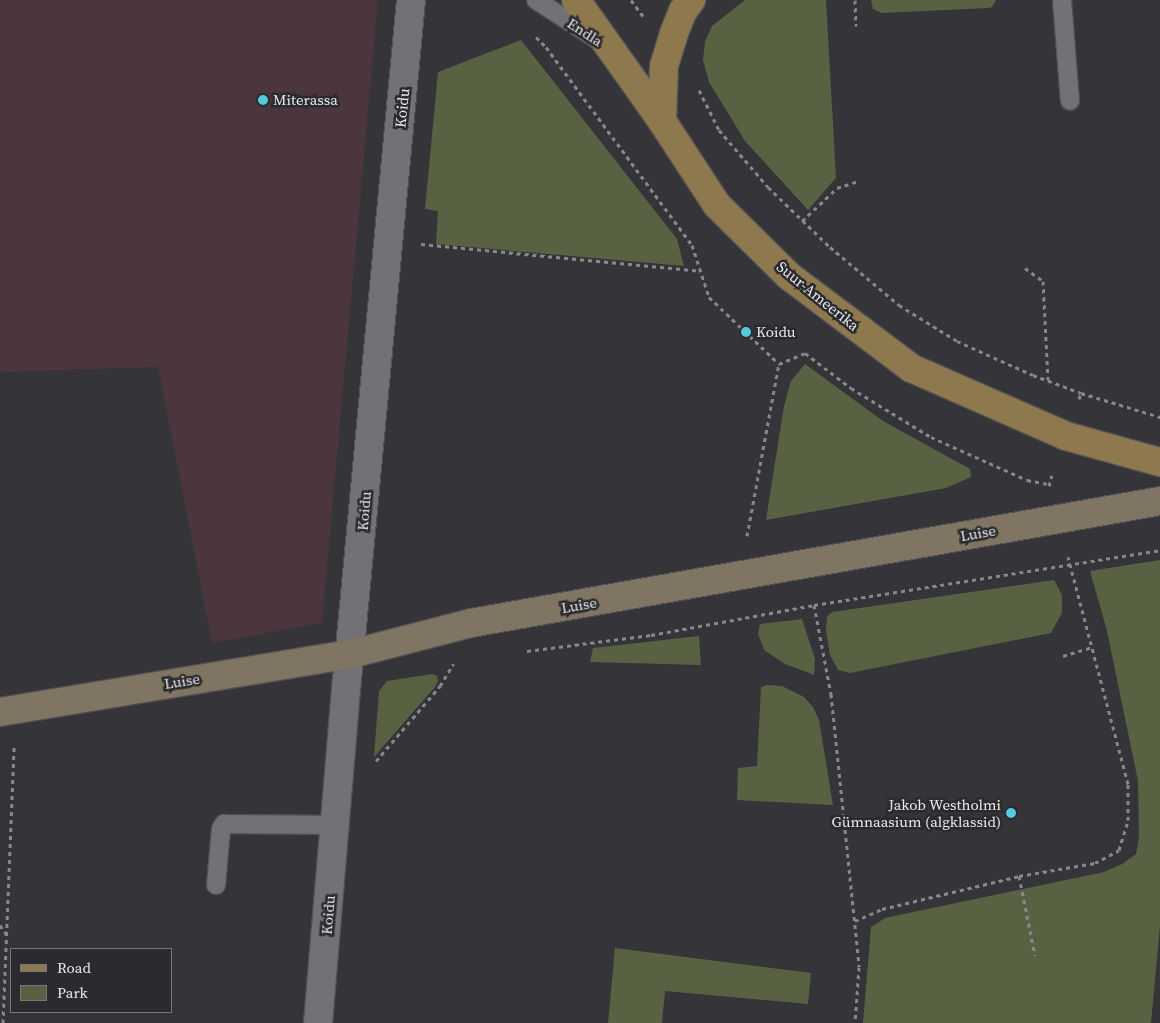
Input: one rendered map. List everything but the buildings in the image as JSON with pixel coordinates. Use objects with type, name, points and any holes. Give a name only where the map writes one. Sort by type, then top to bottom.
[{"type":"main road","name":"Suur-Ameerika","points":[[576,0],[724,212],[789,276],[912,368],[1066,436],[1160,462]]},
{"type":"main road","points":[[662,121],[664,66],[683,11],[691,0]]},
{"type":"main road","name":"Luise","points":[[8,710],[350,654],[471,623],[1160,501]]},
{"type":"street","name":"Koidu","points":[[318,1023],[350,654],[411,0]]},
{"type":"lane","name":"Endla","points":[[536,0],[609,47]]},
{"type":"lane","points":[[1062,0],[1070,102]]},
{"type":"lane","points":[[216,885],[220,829],[224,824],[336,825]]},
{"type":"path","points":[[855,0],[856,26]]},
{"type":"path","points":[[696,84],[719,130],[768,187],[830,247],[898,305],[957,341],[1048,380],[1081,393],[1160,417]]},
{"type":"path","points":[[802,221],[837,188],[859,181]]},
{"type":"path","points":[[418,244],[700,271]]},
{"type":"path","points":[[1025,268],[1043,281],[1048,380]]},
{"type":"path","points":[[747,536],[779,364]]},
{"type":"path","points":[[1079,399],[1081,393]]},
{"type":"path","points":[[1049,484],[1052,474]]},
{"type":"path","points":[[524,651],[652,635],[814,605],[1160,550]]},
{"type":"path","points":[[854,920],[882,909],[1018,876],[1095,862],[1119,850],[1128,820],[1128,784],[1068,557]]},
{"type":"path","points":[[814,605],[831,694],[859,967],[855,1023]]},
{"type":"path","points":[[1063,656],[1093,647]]},
{"type":"path","points":[[371,767],[440,686],[456,659],[447,662]]},
{"type":"path","points":[[3,1023],[6,935],[8,710]]},
{"type":"path","points":[[1018,876],[1034,955]]},
{"type":"path","points":[[0,925],[6,935]]},
{"type":"shaded area","points":[[0,0],[378,0],[322,623],[212,643],[158,367],[0,372]]},
{"type":"green space","points":[[745,0],[826,0],[836,178],[808,210],[745,141],[709,82],[703,60],[705,41],[712,26]]},
{"type":"green space","points":[[871,0],[996,0],[992,7],[988,8],[882,13],[873,9]]},
{"type":"green space","points":[[521,40],[677,239],[684,266],[436,244],[438,211],[425,209],[438,72]]},
{"type":"green space","points":[[805,364],[883,421],[970,469],[971,477],[946,488],[766,520],[784,406],[791,381]]},
{"type":"green space","points":[[1160,560],[1160,926],[1151,1023],[863,1023],[871,927],[885,918],[1104,872],[1122,864],[1136,854],[1139,837],[1138,781],[1107,631],[1090,571]]},
{"type":"green space","points":[[1054,580],[1062,595],[1062,613],[1051,633],[850,673],[838,670],[830,655],[826,630],[827,617],[832,612]]},
{"type":"green space","points":[[802,619],[815,659],[814,675],[785,664],[764,650],[758,634],[760,624]]},
{"type":"green space","points":[[699,636],[701,665],[590,662],[593,648]]},
{"type":"green space","points":[[432,674],[437,676],[438,681],[435,687],[374,757],[379,691],[387,681]]},
{"type":"green space","points":[[767,685],[782,686],[804,697],[813,707],[819,720],[833,805],[737,800],[738,768],[757,766],[761,687]]},
{"type":"green space","points":[[615,948],[811,973],[808,1004],[665,991],[662,1023],[608,1023]]},
{"type":"place","name":"Miterassa","points":[[263,100]]},
{"type":"place","name":"Koidu","points":[[746,332]]},
{"type":"place","name":"Jakob Westholmi Gümnaasium (algklassid)","points":[[1011,813]]}]
